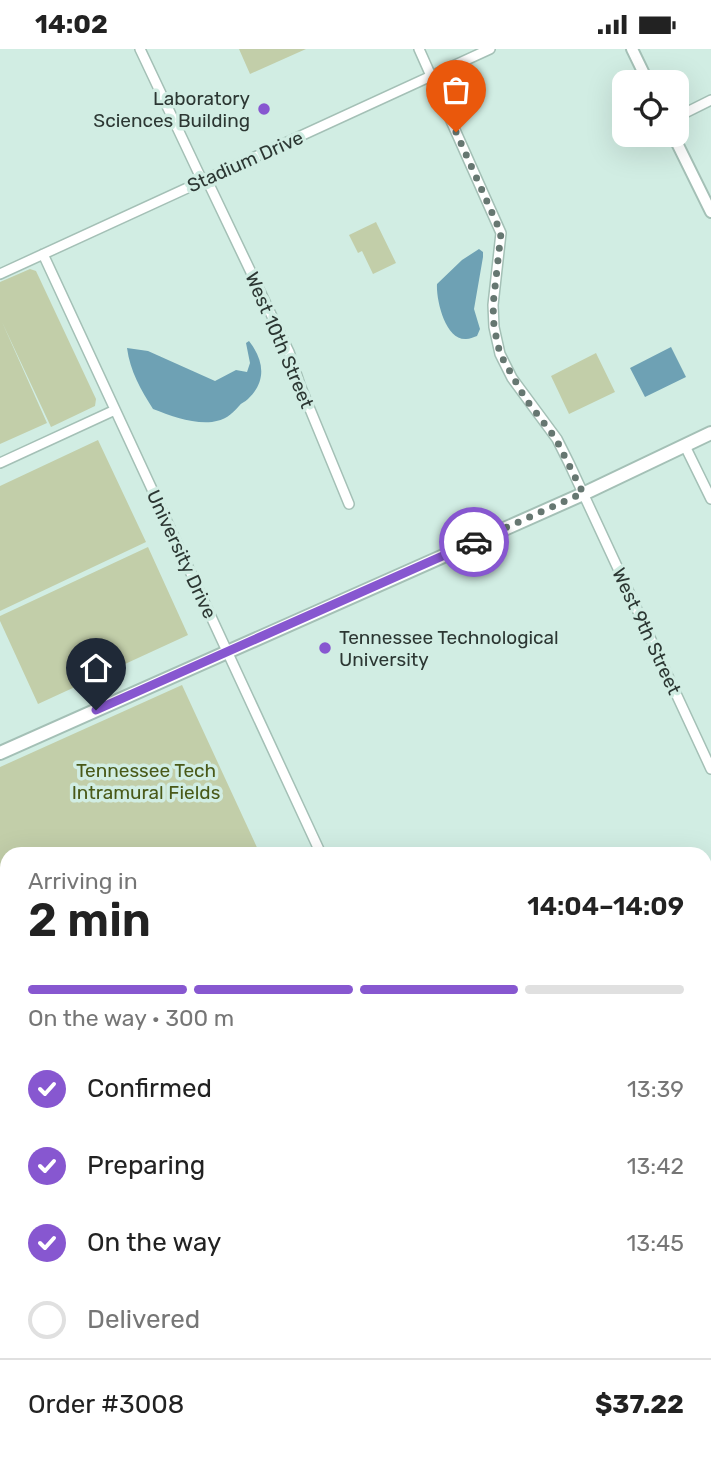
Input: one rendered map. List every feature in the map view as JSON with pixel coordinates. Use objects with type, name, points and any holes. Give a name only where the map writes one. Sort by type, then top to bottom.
[{"type":"main road","points":[[0,753],[583,493],[711,433]]},
{"type":"street","name":"West 10th Street","points":[[140,49],[289,352],[300,386],[349,504]]},
{"type":"street","name":"West 9th Street","points":[[419,49],[501,233],[493,305],[494,327],[500,354],[525,398],[556,439],[711,768]]},
{"type":"street","name":"Stadium Drive","points":[[0,274],[203,177],[491,49]]},
{"type":"street","points":[[632,49],[642,70]]},
{"type":"street","points":[[689,111],[711,100]]},
{"type":"street","points":[[679,147],[711,212]]},
{"type":"street","name":"University Drive","points":[[43,254],[318,847]]},
{"type":"street","points":[[0,463],[115,410]]},
{"type":"street","points":[[685,446],[711,499]]},
{"type":"green space","points":[[239,49],[306,49],[250,74]]},
{"type":"green space","points":[[376,222],[396,263],[373,274],[362,251],[358,253],[349,235]]},
{"type":"green space","points":[[30,269],[36,271],[96,399],[95,406],[51,427],[2,322],[47,423],[0,444],[0,282]]},
{"type":"green space","points":[[596,353],[615,392],[569,414],[551,376]]},
{"type":"green space","points":[[98,440],[146,542],[0,611],[0,486]]},
{"type":"green space","points":[[148,547],[188,635],[38,704],[0,616]]},
{"type":"green space","name":"Tennessee Tech Intramural Fields","points":[[182,685],[257,847],[0,847],[0,767]]},
{"type":"water","points":[[479,249],[483,252],[483,257],[474,309],[480,329],[477,336],[459,338],[452,333],[443,317],[437,284],[462,260]]},
{"type":"water","points":[[249,341],[260,363],[261,378],[258,385],[248,399],[230,414],[212,422],[189,421],[153,409],[133,372],[127,348],[148,351],[215,381],[236,370],[247,372],[250,363],[246,343]]},
{"type":"water","points":[[671,347],[686,377],[645,397],[630,368]]},
{"type":"way so far","points":[[456,132],[501,233],[493,305],[494,327],[500,354],[525,398],[556,439],[583,493],[474,542]]},
{"type":"place","name":"Laboratory Sciences Building","points":[[264,109]]},
{"type":"place","name":"Tennessee Technological University","points":[[325,648]]},
{"type":"route","points":[[96,710],[474,542]]}]
